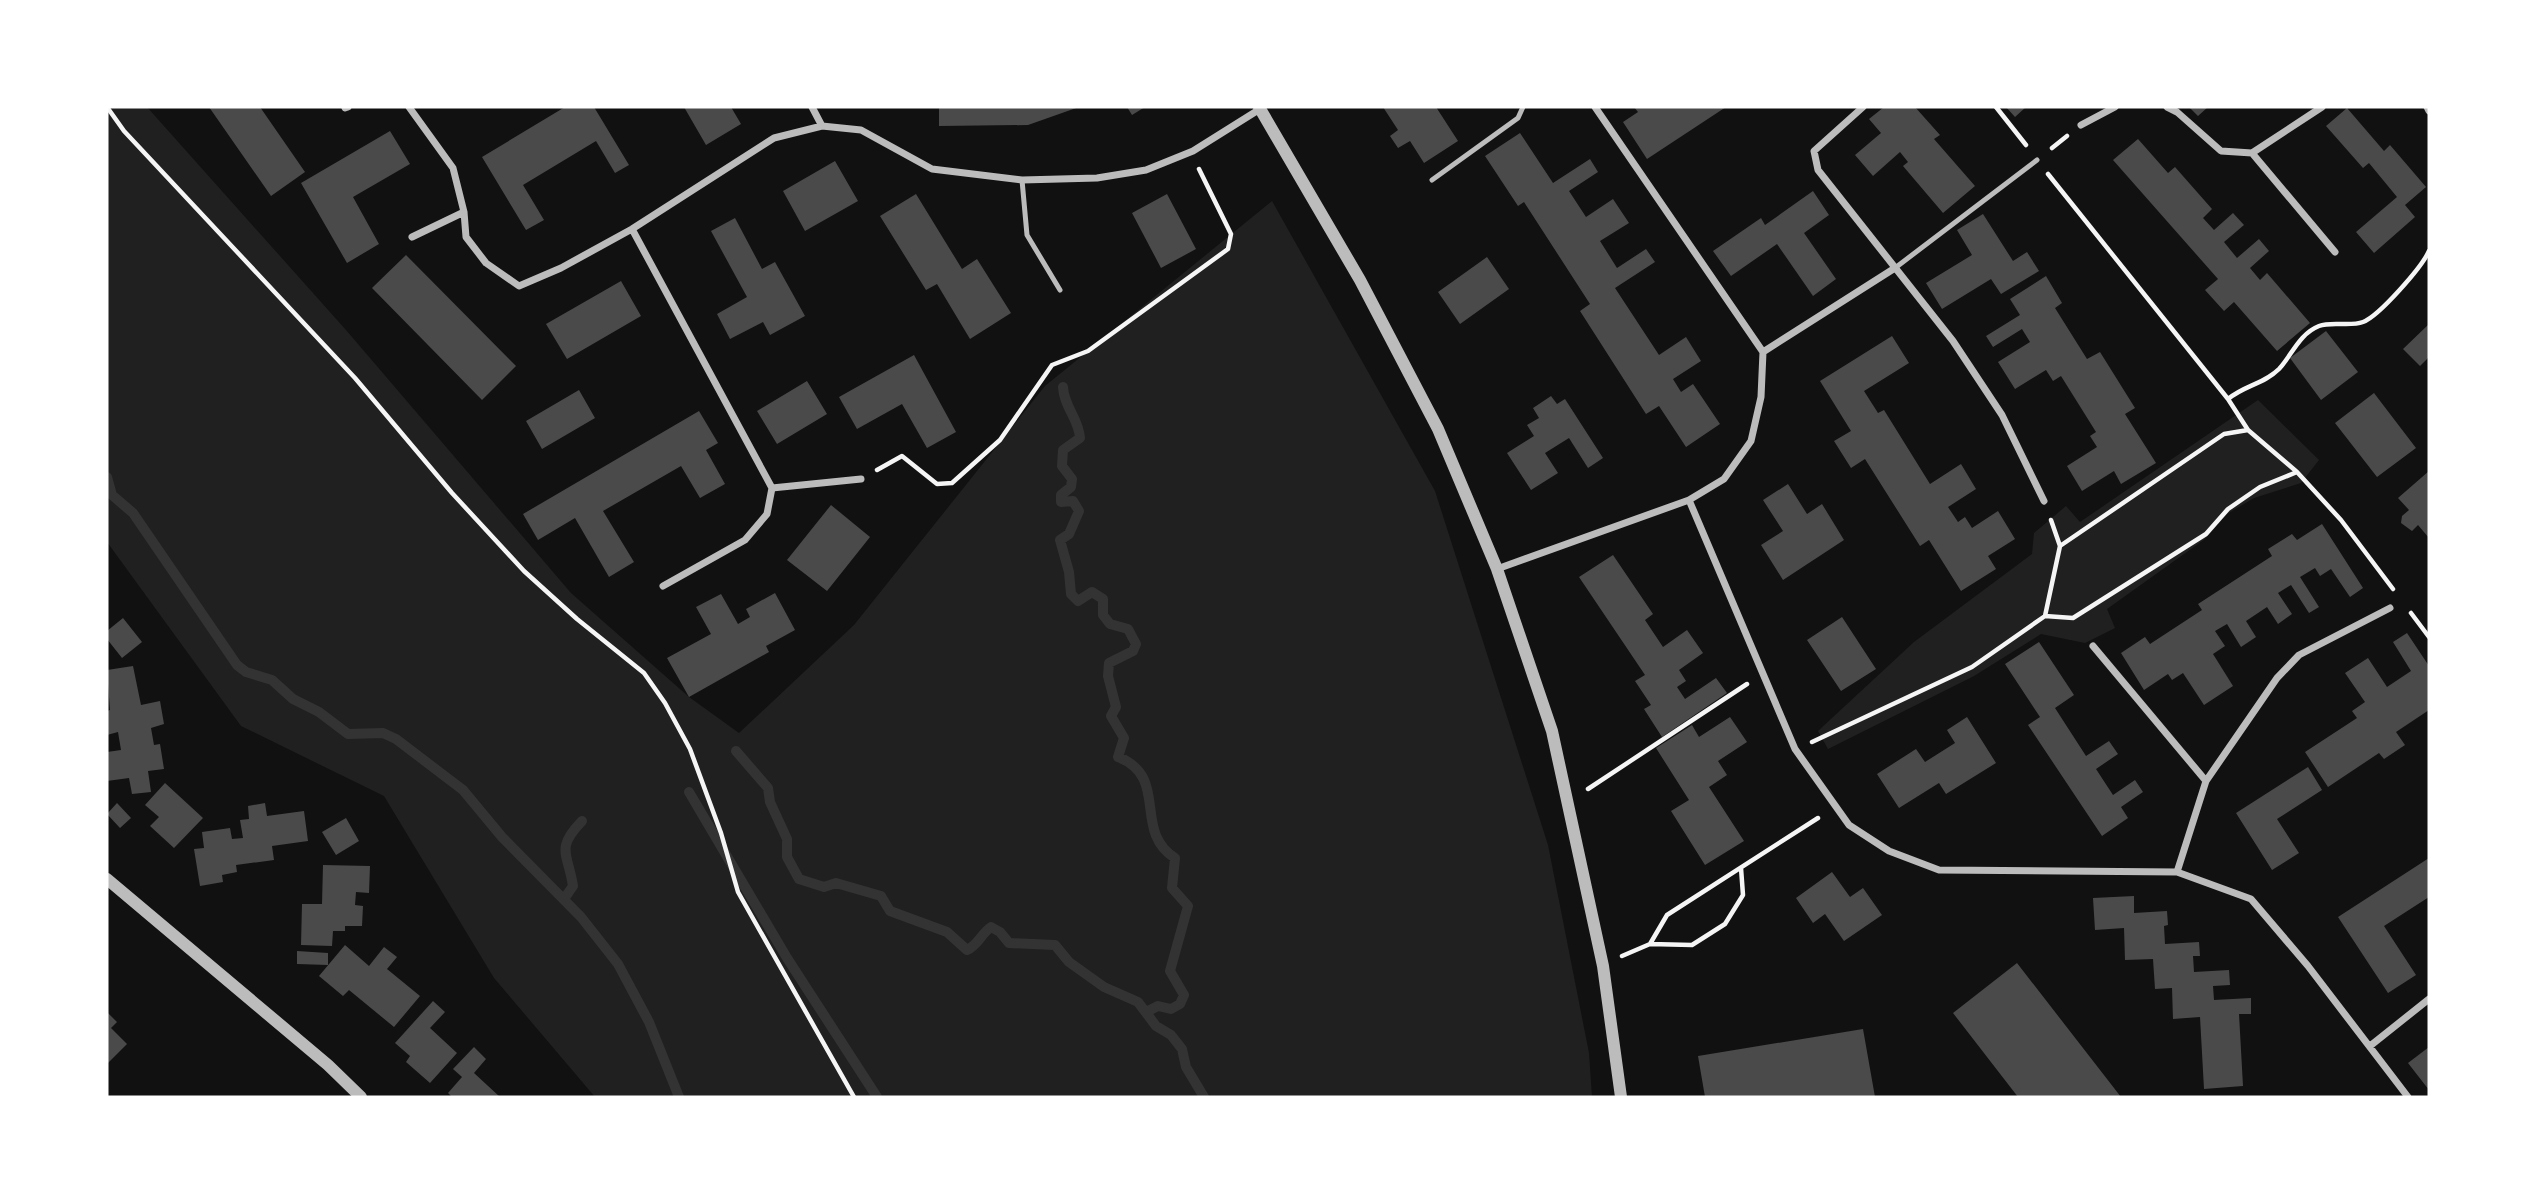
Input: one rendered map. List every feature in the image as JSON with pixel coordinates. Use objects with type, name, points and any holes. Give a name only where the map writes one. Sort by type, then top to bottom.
[{"type":"street","points":[[409,107],[453,168],[464,212],[466,237],[485,263],[519,286],[561,268],[632,229],[774,138],[822,126],[861,130],[932,169],[1022,180],[1097,178],[1146,170],[1193,151],[1259,108],[1360,280],[1426,406],[1497,569],[1552,731],[1602,966],[1621,1097]]},
{"type":"street","points":[[812,107],[822,126]]},
{"type":"street","points":[[1497,569],[1689,500],[1724,479],[1751,441],[1761,397],[1763,352],[1595,107]]},
{"type":"street","points":[[1863,107],[1814,151],[1818,170],[1953,341],[2002,415],[2044,501]]},
{"type":"street","points":[[2081,125],[2115,107]]},
{"type":"street","points":[[2168,107],[2221,151],[2252,153],[2322,107]]},
{"type":"street","points":[[2427,107],[2429,111]]},
{"type":"street","points":[[2252,153],[2335,251]]},
{"type":"street","points":[[412,237],[464,212]]},
{"type":"street","points":[[632,229],[772,488],[767,513],[745,540],[663,586]]},
{"type":"street","points":[[1763,352],[1895,268]]},
{"type":"street","points":[[772,488],[861,479]]},
{"type":"street","points":[[1689,500],[1796,749],[1849,825],[1888,851],[1939,870],[2177,872],[2251,899],[2408,1097]]},
{"type":"street","points":[[2177,872],[2206,781],[2277,678],[2299,655],[2390,608]]},
{"type":"street","points":[[2093,646],[2206,781]]},
{"type":"street","points":[[107,879],[328,1065],[361,1097]]},
{"type":"street","points":[[2370,1046],[2429,999]]},
{"type":"lane","points":[[1432,180],[1518,118],[1522,107]]},
{"type":"lane","points":[[1895,268],[2037,160]]},
{"type":"lane","points":[[1022,180],[1027,235],[1060,290]]},
{"type":"path","points":[[107,107],[124,131],[355,378],[452,493],[524,571],[577,619],[644,673],[665,703],[690,749],[721,832],[738,892],[854,1097]]},
{"type":"path","points":[[1996,107],[2228,399],[2248,430],[2297,472],[2341,520],[2397,594]]},
{"type":"path","points":[[2037,160],[2081,125]]},
{"type":"path","points":[[861,479],[902,456],[937,484],[952,483],[1000,440],[1052,365],[1087,351],[1228,249],[1231,234],[1201,176],[1193,151]]},
{"type":"path","points":[[2228,399],[2243,386],[2266,379],[2280,368],[2291,348],[2319,326],[2364,322],[2421,269],[2429,251]]},
{"type":"path","points":[[2045,616],[2060,545],[2224,435],[2248,430]]},
{"type":"path","points":[[1796,749],[1972,667],[2045,616],[2073,618],[2206,534],[2228,509],[2260,487],[2297,472]]},
{"type":"path","points":[[2405,605],[2429,637]]},
{"type":"path","points":[[1567,802],[1763,674]]},
{"type":"path","points":[[1650,943],[1667,915],[1836,807]]},
{"type":"path","points":[[1602,966],[1650,943],[1692,945],[1724,924],[1743,895],[1741,868]]},
{"type":"shaded area","points":[[107,107],[147,107],[346,330],[571,593],[689,697],[739,733],[854,625],[1045,386],[1272,201],[1435,491],[1548,845],[1589,1053],[1592,1097],[595,1097],[494,978],[384,796],[241,726],[107,542]]},
{"type":"shaded area","points":[[2258,400],[2319,460],[2301,483],[2254,498],[2227,514],[2205,539],[2107,609],[2115,628],[2085,643],[2041,634],[1974,676],[1828,749],[1818,731],[1914,642],[2032,554],[2034,533],[2066,506],[2080,522]]},
{"type":"building","points":[[209,107],[260,107],[305,172],[271,196]]},
{"type":"building","points":[[565,107],[594,107],[629,165],[615,173],[596,141],[523,185],[544,220],[526,230],[482,157]]},
{"type":"building","points":[[684,107],[731,107],[741,124],[706,145]]},
{"type":"building","points":[[939,107],[1079,107],[1028,125],[939,126]]},
{"type":"building","points":[[1127,107],[1145,107],[1132,115]]},
{"type":"building","points":[[1383,107],[1436,107],[1458,141],[1424,163],[1410,141],[1398,148],[1390,136],[1398,130]]},
{"type":"building","points":[[1634,107],[1726,107],[1647,159],[1623,122],[1638,112]]},
{"type":"building","points":[[1884,107],[1915,107],[1940,135],[1934,139],[1975,186],[1943,213],[1903,166],[1908,162],[1900,152],[1873,176],[1855,155],[1881,133],[1869,119]]},
{"type":"building","points":[[2006,107],[2026,107],[2015,117]]},
{"type":"building","points":[[2189,107],[2208,107],[2198,116]]},
{"type":"building","points":[[2347,108],[2384,151],[2390,145],[2426,187],[2405,205],[2415,217],[2374,253],[2356,232],[2397,197],[2369,163],[2363,168],[2326,126]]},
{"type":"building","points":[[390,131],[410,164],[353,197],[379,244],[347,263],[301,183]]},
{"type":"building","points":[[1520,133],[1553,183],[1590,159],[1598,172],[1569,191],[1586,217],[1613,199],[1629,223],[1600,241],[1617,268],[1646,249],[1655,262],[1615,288],[1659,355],[1686,337],[1701,361],[1673,379],[1681,392],[1693,384],[1720,424],[1686,447],[1659,406],[1646,414],[1580,311],[1590,304],[1524,202],[1518,206],[1485,156]]},
{"type":"building","points":[[2138,139],[2168,173],[2175,167],[2212,209],[2203,218],[2214,230],[2233,213],[2244,225],[2224,242],[2237,258],[2259,239],[2269,251],[2250,268],[2260,280],[2267,273],[2310,323],[2277,351],[2234,302],[2224,311],[2205,290],[2218,279],[2113,160]]},
{"type":"building","points":[[835,161],[858,201],[805,231],[783,191]]},
{"type":"building","points":[[1813,191],[1829,215],[1804,233],[1836,279],[1813,296],[1777,244],[1731,276],[1713,251],[1761,218],[1765,225]]},
{"type":"building","points":[[916,194],[962,269],[977,259],[1011,313],[970,339],[937,284],[926,290],[880,216]]},
{"type":"building","points":[[1167,194],[1196,249],[1161,268],[1132,213]]},
{"type":"building","points":[[1983,214],[2013,261],[2027,252],[2039,271],[2001,294],[1991,279],[1942,309],[1926,283],[1972,255],[1957,230]]},
{"type":"building","points":[[735,218],[762,269],[775,262],[805,316],[770,335],[763,322],[730,339],[717,314],[747,297],[711,231]]},
{"type":"building","points":[[406,255],[516,366],[482,400],[372,288]]},
{"type":"building","points":[[1487,257],[1509,289],[1460,324],[1438,292]]},
{"type":"building","points":[[2046,276],[2062,303],[2055,308],[2087,359],[2100,352],[2135,408],[2125,414],[2156,463],[2121,484],[2114,471],[2082,491],[2067,466],[2097,447],[2090,436],[2096,432],[2061,376],[2053,381],[2046,370],[2015,389],[1998,362],[2030,342],[2022,329],[1993,347],[1986,336],[2020,315],[2010,299]]},
{"type":"building","points":[[621,281],[641,316],[567,359],[546,324]]},
{"type":"building","points":[[2429,324],[2429,357],[2420,366],[2403,349]]},
{"type":"building","points":[[2326,331],[2358,372],[2321,400],[2290,358]]},
{"type":"building","points":[[1892,336],[1909,363],[1864,391],[1878,413],[1884,410],[1930,484],[1961,464],[1976,489],[1948,507],[1958,522],[1965,517],[1972,528],[1998,511],[2015,539],[1988,556],[1996,569],[1961,591],[1929,540],[1920,546],[1865,459],[1851,468],[1834,441],[1851,431],[1820,381]]},
{"type":"building","points":[[914,355],[956,432],[927,448],[902,404],[857,429],[839,397]]},
{"type":"building","points":[[807,381],[827,414],[777,444],[757,411]]},
{"type":"building","points":[[579,390],[595,418],[542,449],[526,421]]},
{"type":"building","points":[[2374,393],[2416,448],[2377,477],[2335,423]]},
{"type":"building","points":[[1551,396],[1557,404],[1565,399],[1603,458],[1588,468],[1569,438],[1545,453],[1558,473],[1531,490],[1507,453],[1534,436],[1527,425],[1539,418],[1533,408]]},
{"type":"building","points":[[699,411],[718,443],[706,450],[725,484],[700,498],[681,466],[603,511],[634,562],[609,577],[575,518],[538,540],[523,514]]},
{"type":"building","points":[[2429,471],[2429,538],[2418,525],[2412,531],[2401,523],[2402,516],[2409,510],[2398,498]]},
{"type":"building","points":[[1788,484],[1807,514],[1822,504],[1844,540],[1783,580],[1761,545],[1783,531],[1763,500]]},
{"type":"building","points":[[831,505],[870,537],[827,591],[787,560]]},
{"type":"building","points":[[2322,524],[2363,588],[2350,597],[2331,569],[2320,576],[2315,568],[2300,577],[2319,607],[2309,613],[2291,585],[2278,593],[2292,614],[2278,624],[2267,607],[2246,621],[2256,637],[2241,647],[2227,624],[2215,631],[2225,646],[2213,654],[2233,686],[2204,705],[2183,673],[2172,680],[2168,674],[2144,690],[2121,653],[2145,637],[2150,644],[2202,610],[2198,604],[2272,556],[2268,549],[2292,534],[2297,540]]},
{"type":"building","points":[[1613,555],[1653,614],[1645,620],[1663,647],[1687,630],[1703,653],[1679,670],[1686,681],[1677,687],[1685,699],[1716,678],[1727,693],[1662,737],[1644,709],[1651,705],[1635,681],[1645,675],[1579,577]]},
{"type":"building","points":[[775,593],[795,630],[766,646],[769,652],[689,697],[667,658],[711,634],[696,607],[721,594],[738,624],[750,617],[746,609]]},
{"type":"building","points":[[1842,617],[1876,669],[1841,691],[1807,640]]},
{"type":"building","points":[[123,618],[142,642],[122,658],[107,639],[107,631]]},
{"type":"building","points":[[2407,633],[2429,666],[2429,710],[2396,732],[2405,745],[2384,759],[2379,753],[2328,787],[2305,752],[2357,718],[2352,711],[2365,702],[2345,673],[2368,658],[2387,687],[2411,671],[2393,642]]},
{"type":"building","points":[[2039,642],[2074,695],[2055,708],[2086,756],[2109,741],[2118,754],[2096,769],[2113,795],[2135,780],[2143,792],[2121,807],[2128,818],[2102,836],[2028,725],[2040,717],[2005,664]]},
{"type":"building","points":[[133,666],[141,705],[160,701],[164,724],[151,728],[154,745],[160,744],[164,769],[148,771],[151,792],[132,794],[129,778],[107,781],[107,752],[121,750],[118,732],[107,735],[107,711],[110,710],[107,670]]},
{"type":"building","points":[[1730,717],[1747,742],[1718,761],[1727,775],[1709,787],[1744,841],[1705,865],[1671,811],[1689,800],[1656,748],[1692,725],[1699,737]]},
{"type":"building","points":[[1967,717],[1996,763],[1946,794],[1939,783],[1899,808],[1877,774],[1916,749],[1925,762],[1955,743],[1947,730]]},
{"type":"building","points":[[2308,767],[2322,790],[2277,819],[2299,853],[2272,870],[2236,813]]},
{"type":"building","points":[[165,783],[203,818],[174,848],[150,826],[159,817],[145,805]]},
{"type":"building","points":[[117,803],[131,818],[120,828],[107,814]]},
{"type":"building","points":[[265,803],[267,816],[304,811],[308,841],[272,846],[274,860],[236,865],[237,872],[222,875],[223,882],[200,886],[194,849],[204,848],[202,832],[230,828],[232,839],[243,838],[240,820],[249,819],[248,806]]},
{"type":"building","points":[[346,818],[359,841],[336,855],[322,832]]},
{"type":"building","points":[[2429,858],[2429,897],[2384,926],[2416,975],[2388,993],[2338,917]]},
{"type":"building","points":[[323,865],[370,866],[369,893],[356,892],[355,905],[363,906],[362,926],[345,926],[345,931],[333,931],[332,946],[301,945],[302,904],[322,904]]},
{"type":"building","points":[[1832,872],[1850,897],[1863,888],[1882,915],[1844,941],[1825,914],[1813,923],[1796,898]]},
{"type":"building","points":[[2134,896],[2134,913],[2167,911],[2165,944],[2199,942],[2200,956],[2193,956],[2194,972],[2229,970],[2230,985],[2213,986],[2214,1000],[2251,998],[2251,1014],[2239,1014],[2243,1086],[2204,1089],[2200,1017],[2173,1019],[2172,988],[2155,989],[2153,959],[2125,960],[2124,928],[2095,930],[2093,898]]},
{"type":"building","points":[[345,945],[369,966],[384,947],[397,957],[387,969],[420,996],[394,1027],[349,990],[343,996],[319,976]]},
{"type":"building","points":[[297,951],[328,953],[328,965],[297,964]]},
{"type":"building","points":[[2017,963],[2121,1097],[2018,1097],[1953,1013]]},
{"type":"building","points":[[433,1001],[445,1012],[430,1028],[457,1053],[430,1083],[406,1062],[410,1056],[395,1043]]},
{"type":"building","points":[[107,1012],[117,1022],[111,1028],[127,1044],[107,1064]]},
{"type":"building","points":[[1863,1029],[1875,1097],[1705,1097],[1698,1056]]},
{"type":"building","points":[[474,1047],[486,1059],[474,1073],[500,1097],[452,1097],[448,1093],[462,1077],[453,1069]]},
{"type":"building","points":[[2429,1047],[2429,1090],[2408,1063]]},
{"type":"waterway","points":[[1063,387],[1080,438],[1063,450],[1062,466],[1072,479],[1071,487],[1061,495],[1061,502],[1073,501],[1079,511],[1069,534],[1060,540],[1069,572],[1071,594],[1078,601],[1092,592],[1103,599],[1103,615],[1110,624],[1128,629],[1136,644],[1133,651],[1109,663],[1108,676],[1116,707],[1111,716],[1124,738],[1118,757],[1134,766],[1143,777],[1155,834],[1162,847],[1175,858],[1172,888],[1188,906],[1170,971],[1184,995],[1180,1004],[1171,1009],[1158,1006],[1146,1012]]},
{"type":"waterway","points":[[107,477],[112,495],[133,513],[237,665],[246,672],[272,680],[293,699],[319,712],[348,734],[383,733],[396,739],[463,790],[502,837],[581,917],[618,964],[649,1022],[679,1097]]},
{"type":"waterway","points":[[736,751],[768,788],[770,802],[787,839],[787,857],[799,879],[824,887],[836,883],[881,896],[890,911],[947,932],[967,950],[991,927],[1000,932],[1009,943],[1055,945],[1069,962],[1104,987],[1138,1002],[1156,1026],[1171,1035],[1182,1049],[1186,1067],[1204,1097]]},
{"type":"waterway","points":[[689,792],[787,958],[877,1097]]},
{"type":"waterway","points":[[564,899],[573,886],[566,845],[568,838],[582,821]]}]
